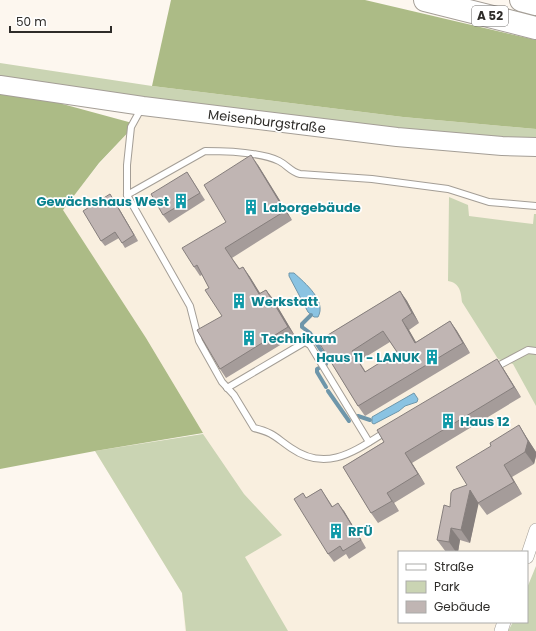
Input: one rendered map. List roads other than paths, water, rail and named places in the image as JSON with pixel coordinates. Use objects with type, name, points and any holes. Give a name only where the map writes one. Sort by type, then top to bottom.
[{"type":"highway","name":"A 52","points":[[425,0],[536,28]]},
{"type":"highway","name":"A 52","points":[[521,0],[536,4]]},
{"type":"main road","name":"Meisenburgstraße","points":[[0,85],[143,106],[397,137],[502,146],[536,147]]},
{"type":"street","points":[[528,554],[536,530]]},
{"type":"lane","points":[[143,106],[131,127],[127,165],[127,195],[190,306],[199,341],[227,388],[254,428],[269,432],[291,448],[307,457],[325,459],[338,458],[351,453],[391,428]]},
{"type":"lane","points":[[127,195],[205,151],[218,151],[263,156],[279,161],[293,172],[300,174],[372,179],[448,188],[489,202],[536,206]]},
{"type":"lane","points":[[227,388],[304,342],[310,345],[370,442]]},
{"type":"lane","points":[[487,372],[528,350],[536,351]]},
{"type":"water","points":[[289,273],[294,273],[314,293],[320,305],[318,317],[314,317],[308,312],[289,276]]},
{"type":"water","points":[[414,393],[418,399],[417,402],[405,406],[399,411],[374,424],[372,423],[372,417]]},
{"type":"waterway","points":[[311,315],[302,324],[302,327],[310,333],[327,360],[326,364]]},
{"type":"waterway","points":[[319,368],[317,369],[317,372],[326,387]]},
{"type":"waterway","points":[[328,391],[349,421]]},
{"type":"waterway","points":[[358,416],[370,420]]},
{"type":"place","name":"Gewächshaus West","points":[[181,201]]},
{"type":"place","name":"Laborgebäude","points":[[251,207]]},
{"type":"place","name":"Werkstatt","points":[[239,301]]},
{"type":"place","name":"Technikum","points":[[249,338]]},
{"type":"place","name":"Haus 11 - LANUK","points":[[432,357]]},
{"type":"place","name":"Haus 12","points":[[448,421]]},
{"type":"place","name":"RFÜ","points":[[336,531]]}]
